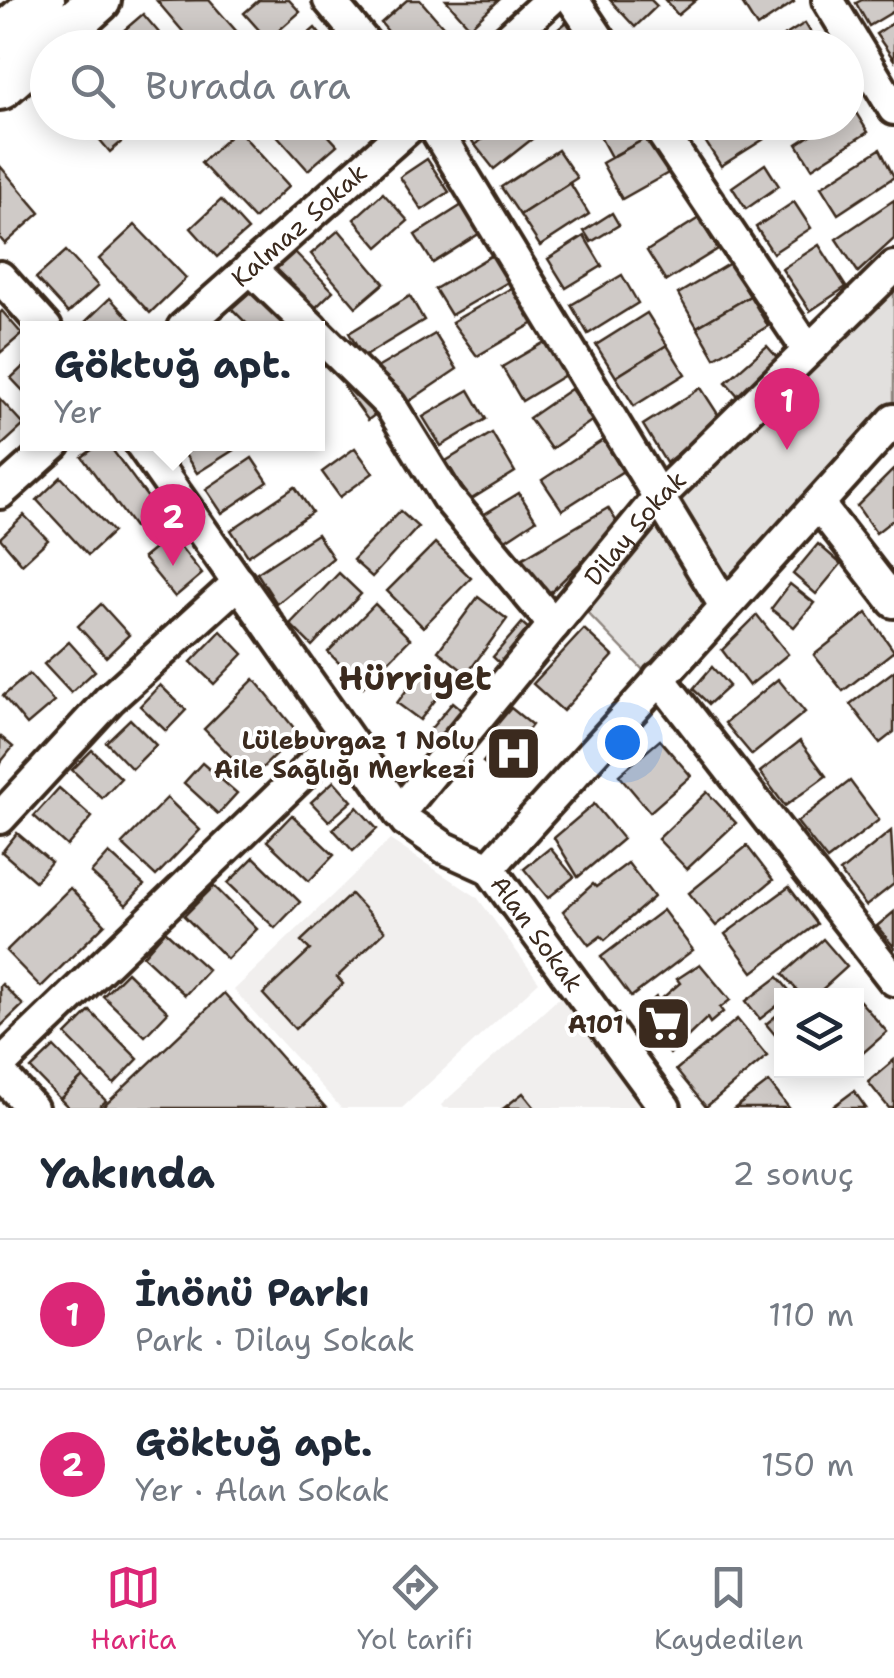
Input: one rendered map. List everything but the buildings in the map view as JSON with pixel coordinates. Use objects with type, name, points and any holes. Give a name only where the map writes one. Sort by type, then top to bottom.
[{"type":"highway","points":[[0,38],[43,0]]},
{"type":"highway","points":[[65,30],[99,0]]},
{"type":"highway","points":[[0,88],[30,61]]},
{"type":"street","points":[[328,0],[354,30]]},
{"type":"street","points":[[518,30],[550,0]]},
{"type":"street","points":[[573,0],[593,30]]},
{"type":"street","points":[[828,0],[846,30]]},
{"type":"street","points":[[864,60],[894,110]]},
{"type":"street","name":"Kalmaz Sokak","points":[[190,321],[395,140]]},
{"type":"street","points":[[442,140],[725,606]]},
{"type":"street","points":[[667,140],[807,349]]},
{"type":"street","points":[[250,268],[305,321]]},
{"type":"street","name":"Dilay Sokak","points":[[400,812],[658,498],[894,268]]},
{"type":"street","points":[[0,277],[40,321]]},
{"type":"street","points":[[325,341],[390,404],[448,497],[554,625]]},
{"type":"street","points":[[489,868],[894,420]]},
{"type":"street","points":[[0,493],[46,451]]},
{"type":"street","name":"Alan Sokak","points":[[146,451],[342,736],[400,812],[445,848],[489,868],[664,1108]]},
{"type":"street","points":[[819,505],[894,602]]},
{"type":"street","points":[[0,818],[108,700],[238,582]]},
{"type":"street","points":[[659,678],[894,980]]},
{"type":"street","points":[[0,1065],[342,736]]},
{"type":"street","points":[[0,1073],[32,1108]]},
{"type":"shaded area","points":[[894,287],[894,401],[728,586],[672,501]]},
{"type":"shaded area","points":[[657,516],[711,602],[648,675],[581,606]]},
{"type":"shaded area","points":[[390,840],[477,897],[539,982],[402,1108],[341,1108],[234,990]]},
{"type":"shaded area","points":[[561,996],[646,1108],[443,1108],[441,1105]]},
{"type":"place","name":"İnönü Parkı","points":[[787,450]]},
{"type":"place","name":"Göktuğ apt.","points":[[173,566]]},
{"type":"place","name":"Lüleburgaz 1 Nolu Aile Sağlığı Merkezi","points":[[514,754]]},
{"type":"place","name":"A101","points":[[663,1024]]},
{"type":"district","name":"Hürriyet","points":[[415,677]]}]
